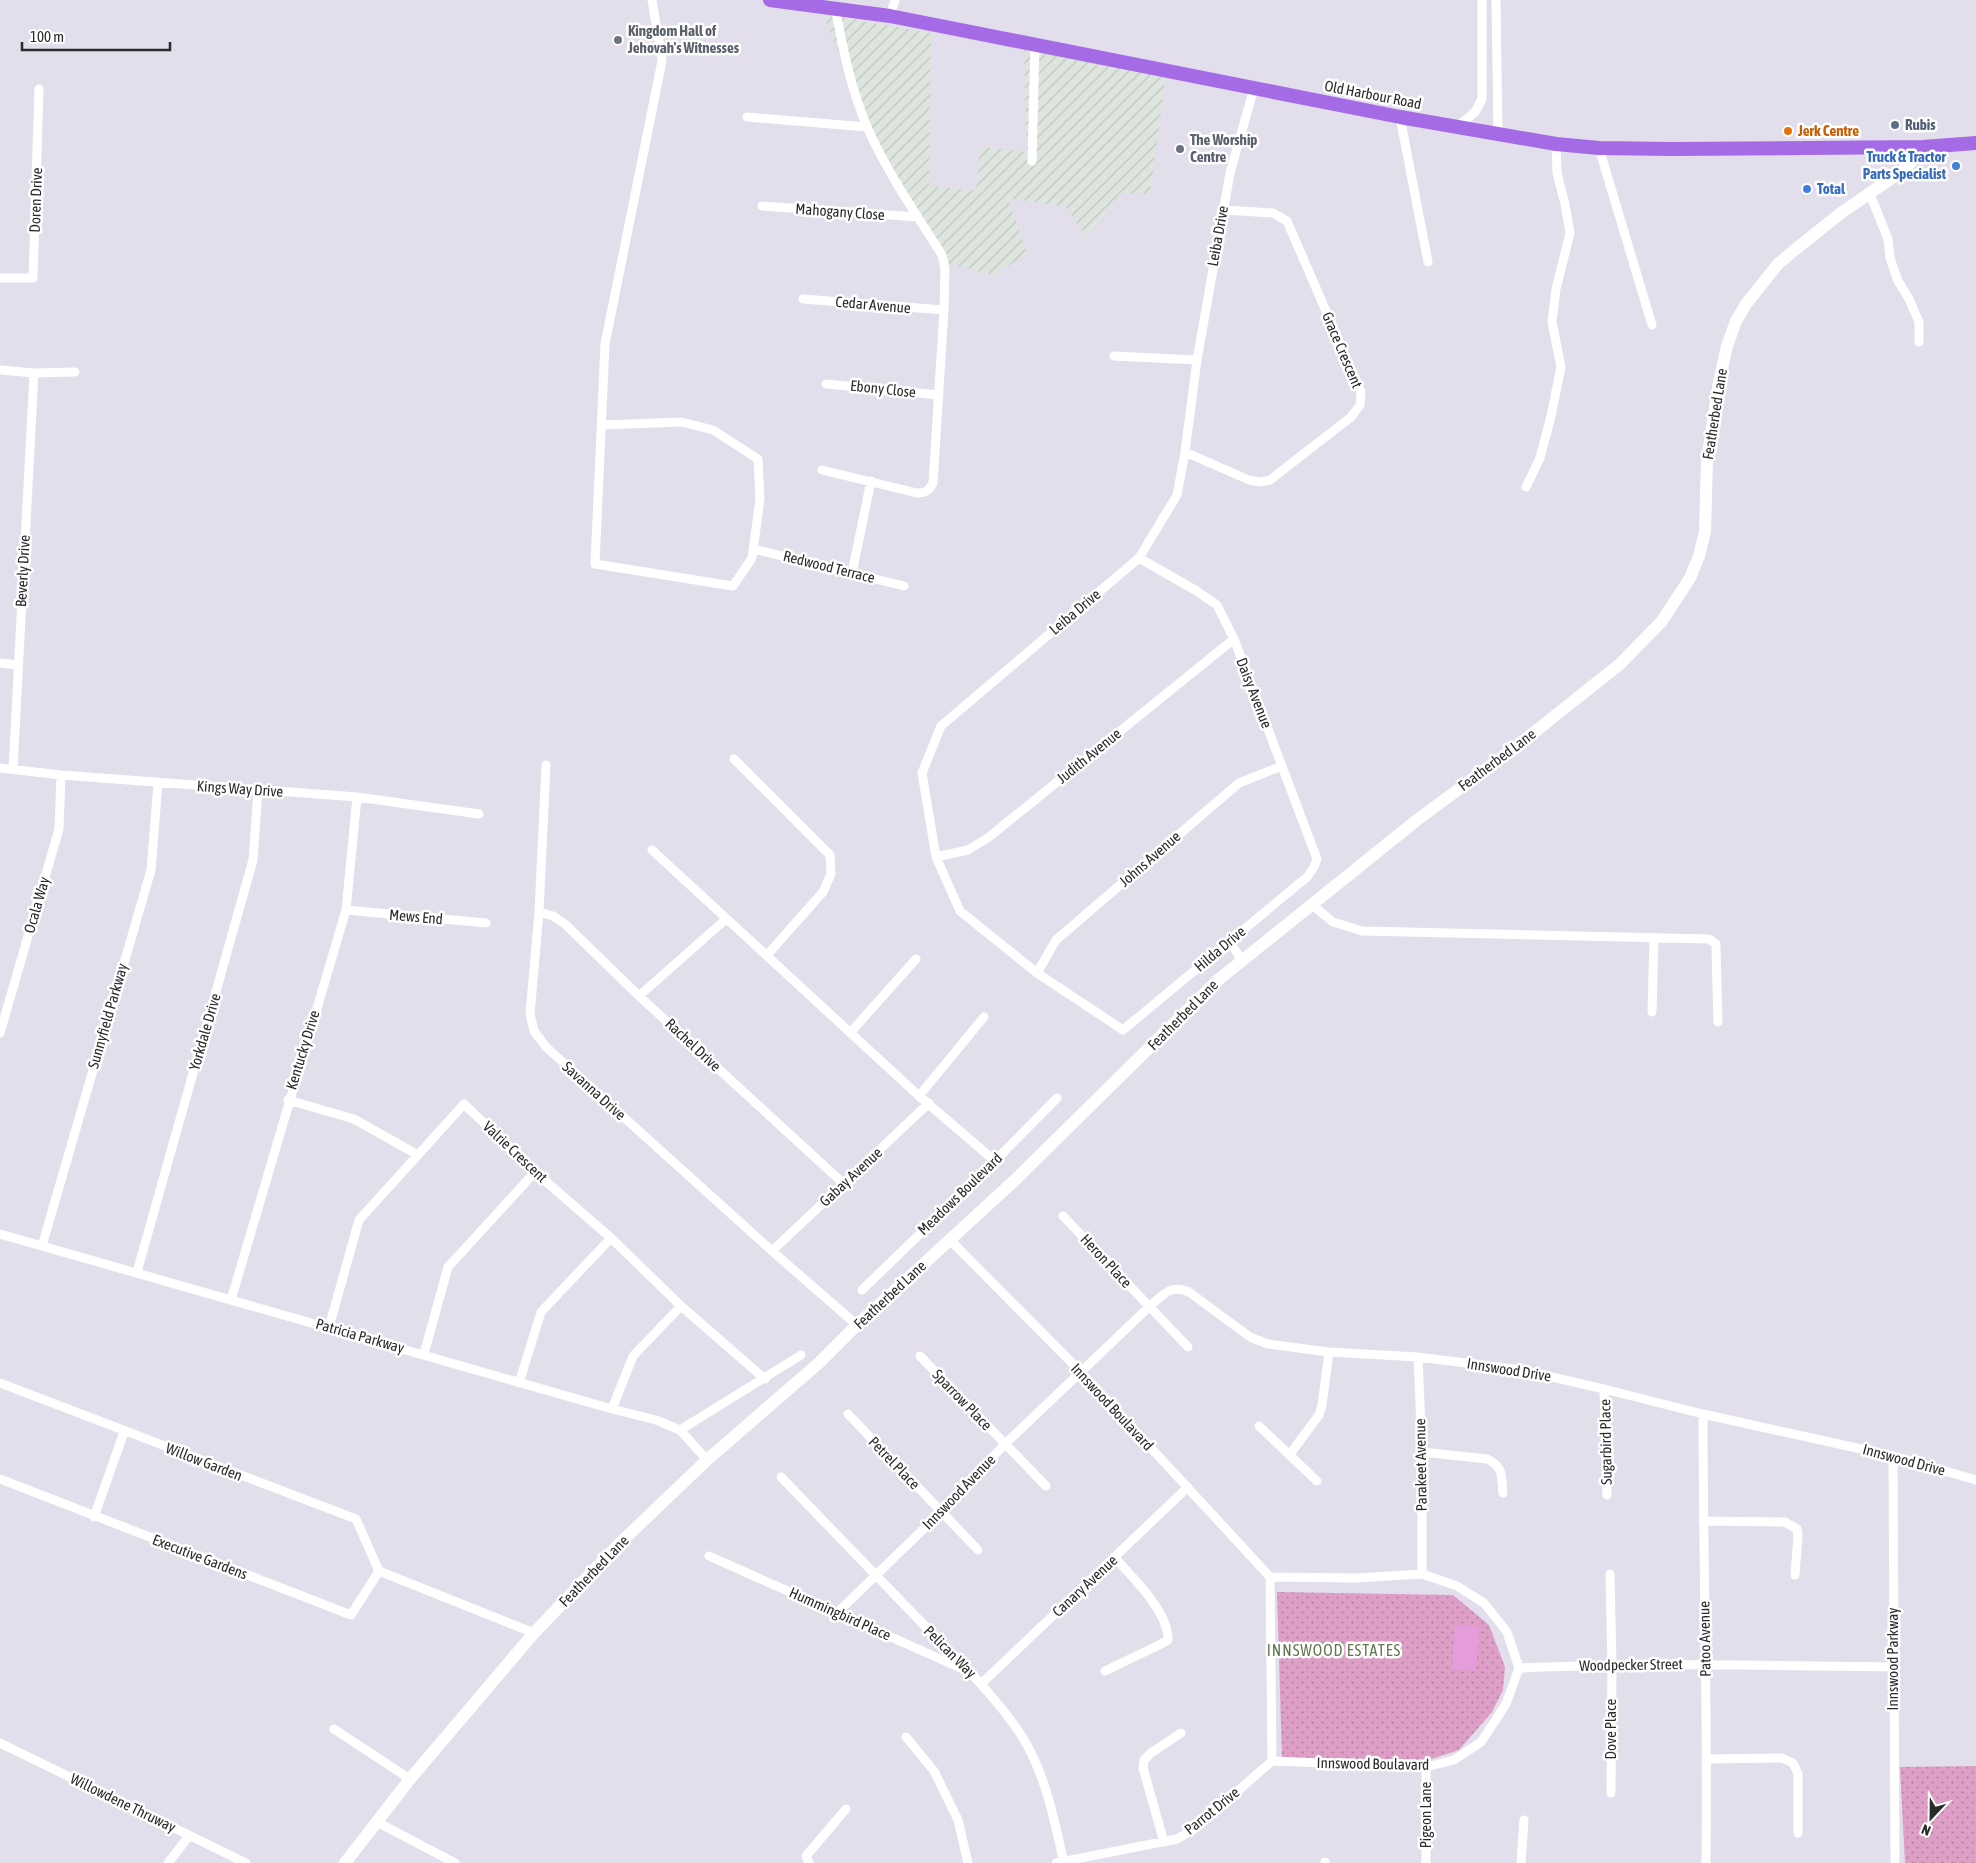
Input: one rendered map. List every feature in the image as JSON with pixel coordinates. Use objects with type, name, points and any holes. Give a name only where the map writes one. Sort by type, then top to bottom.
[{"type":"main road","name":"Old Harbour Road","points":[[770,0],[845,6],[1400,117],[1556,144],[1599,148],[1923,147],[1976,143]]},
{"type":"main road","name":"Featherbed Lane","points":[[345,1863],[410,1779],[534,1633],[620,1543],[707,1460],[820,1362],[857,1325],[1015,1180],[1218,980],[1310,904],[1612,670],[1662,622],[1690,578],[1699,556],[1705,532],[1706,460],[1727,346],[1736,321],[1746,304],[1778,264],[1841,213],[1902,170],[1921,153],[1923,147]]},
{"type":"street","points":[[602,424],[682,422],[713,430],[758,459],[760,499],[752,558],[733,586],[595,564],[605,344],[662,61],[652,0]]},
{"type":"street","points":[[890,16],[895,0]]},
{"type":"street","points":[[1457,128],[1475,112],[1482,99],[1482,0]]},
{"type":"street","points":[[1496,0],[1498,134]]},
{"type":"street","points":[[822,470],[917,493],[924,493],[930,490],[933,483],[944,310],[946,268],[942,255],[891,176],[867,127],[847,70],[845,6]]},
{"type":"street","points":[[1032,161],[1035,44]]},
{"type":"street","name":"Leiba Drive","points":[[1123,1030],[1037,973],[960,911],[936,857],[922,773],[941,726],[1139,558],[1177,495],[1185,452],[1197,360],[1230,173],[1254,88]]},
{"type":"street","name":"Doren Drive","points":[[0,278],[33,278],[39,89]]},
{"type":"street","points":[[747,117],[867,127]]},
{"type":"street","points":[[1400,117],[1428,262]]},
{"type":"street","points":[[1526,487],[1540,458],[1561,367],[1552,322],[1556,289],[1570,234],[1557,173],[1556,144]]},
{"type":"street","points":[[1599,148],[1652,326]]},
{"type":"street","points":[[1870,194],[1888,239],[1890,258],[1898,281],[1909,299],[1919,322],[1919,342]]},
{"type":"street","name":"Mahogany Close","points":[[762,206],[918,217]]},
{"type":"street","name":"Grace Crescent","points":[[1185,452],[1248,480],[1260,482],[1270,480],[1352,417],[1360,406],[1361,392],[1287,221],[1273,213],[1223,210]]},
{"type":"street","name":"Cedar Avenue","points":[[803,299],[944,310]]},
{"type":"street","points":[[1114,356],[1197,360]]},
{"type":"street","points":[[0,370],[34,373],[75,372]]},
{"type":"street","name":"Beverly Drive","points":[[13,769],[34,373]]},
{"type":"street","name":"Ebony Close","points":[[826,384],[939,395]]},
{"type":"street","points":[[852,573],[871,481]]},
{"type":"street","name":"Redwood Terrace","points":[[753,549],[904,586]]},
{"type":"street","name":"Daisy Avenue","points":[[1139,558],[1217,605],[1234,639],[1314,847],[1317,859],[1314,867]]},
{"type":"street","name":"Judith Avenue","points":[[936,857],[968,850],[990,837],[1234,639]]},
{"type":"street","points":[[0,663],[18,665]]},
{"type":"street","points":[[734,759],[830,855],[831,874],[823,892],[767,955]]},
{"type":"street","name":"Savanna Drive","points":[[546,765],[530,1014],[534,1031],[546,1047],[857,1325]]},
{"type":"street","name":"Johns Avenue","points":[[1037,973],[1056,940],[1239,782],[1282,766]]},
{"type":"street","name":"Kings Way Drive","points":[[0,768],[158,783],[357,797],[480,814]]},
{"type":"street","name":"Ocala Way","points":[[0,1033],[58,830],[61,775]]},
{"type":"street","name":"Sunnyfield Parkway","points":[[42,1246],[151,870],[158,783]]},
{"type":"street","name":"Yorkdale Drive","points":[[137,1272],[253,860],[258,790]]},
{"type":"street","name":"Kentucky Drive","points":[[231,1300],[288,1100],[346,910],[357,797]]},
{"type":"street","points":[[652,850],[850,1034],[996,1161]]},
{"type":"street","name":"Hilda Drive","points":[[1123,1030],[1307,877],[1314,867]]},
{"type":"street","points":[[1310,904],[1333,922],[1362,931],[1709,939],[1716,944],[1718,1022]]},
{"type":"street","name":"Mews End","points":[[346,910],[486,923]]},
{"type":"street","name":"Rachel Drive","points":[[538,912],[553,916],[565,924],[639,996],[844,1184]]},
{"type":"street","points":[[639,996],[726,919]]},
{"type":"street","points":[[1652,1012],[1654,938]]},
{"type":"street","points":[[1229,941],[1242,960]]},
{"type":"street","points":[[850,1034],[916,959]]},
{"type":"street","points":[[919,1096],[984,1017]]},
{"type":"street","name":"Meadows Boulevard","points":[[862,1290],[996,1161],[1057,1098]]},
{"type":"street","points":[[288,1100],[354,1119],[418,1156]]},
{"type":"street","name":"Gabay Avenue","points":[[772,1251],[929,1103]]},
{"type":"street","name":"Valrie Crescent","points":[[329,1327],[359,1220],[464,1104],[535,1172],[611,1238],[681,1306],[765,1379]]},
{"type":"street","points":[[424,1354],[448,1267],[535,1172]]},
{"type":"street","name":"Heron Place","points":[[1063,1216],[1188,1347]]},
{"type":"street","name":"Patricia Parkway","points":[[0,1234],[424,1354],[518,1383],[656,1420],[680,1430],[707,1460]]},
{"type":"street","points":[[518,1383],[541,1312],[611,1238]]},
{"type":"street","name":"Innswood Boulavard","points":[[950,1240],[1081,1372],[1270,1577]]},
{"type":"street","name":"Innswood Drive","points":[[1081,1372],[1148,1307],[1168,1291],[1178,1288],[1188,1292],[1250,1337],[1268,1344],[1329,1352],[1418,1357],[1521,1370],[1703,1414],[1893,1456],[1976,1480]]},
{"type":"street","points":[[612,1409],[633,1356],[681,1306]]},
{"type":"street","points":[[1290,1454],[1319,1415],[1329,1352]]},
{"type":"street","points":[[680,1430],[801,1355]]},
{"type":"street","name":"Sparrow Place","points":[[920,1356],[1046,1486]]},
{"type":"street","name":"Parakeet Avenue","points":[[1418,1357],[1422,1452],[1422,1574]]},
{"type":"street","name":"Innswood Avenue","points":[[837,1613],[941,1512],[1005,1444],[1081,1372]]},
{"type":"street","name":"Willow Garden","points":[[0,1384],[356,1519],[379,1571]]},
{"type":"street","name":"Sugarbird Place","points":[[1604,1389],[1607,1495]]},
{"type":"street","name":"Petrel Place","points":[[848,1414],[978,1550]]},
{"type":"street","name":"Patoo Avenue","points":[[1703,1414],[1707,1758],[1706,1863]]},
{"type":"street","points":[[1259,1426],[1317,1481]]},
{"type":"street","points":[[94,1517],[124,1432]]},
{"type":"street","points":[[1422,1452],[1487,1459],[1496,1463],[1500,1468],[1503,1493]]},
{"type":"street","name":"Innswood Parkway","points":[[1893,1456],[1895,1863]]},
{"type":"street","name":"Pelican Way","points":[[781,1478],[970,1672],[1007,1716],[1027,1745],[1042,1780],[1061,1863]]},
{"type":"street","name":"Executive Gardens","points":[[0,1479],[351,1615],[379,1571]]},
{"type":"street","name":"Canary Avenue","points":[[981,1684],[1188,1487]]},
{"type":"street","points":[[1703,1521],[1785,1522],[1793,1525],[1797,1529],[1798,1536],[1795,1575]]},
{"type":"street","name":"Hummingbird Place","points":[[710,1556],[970,1672]]},
{"type":"street","points":[[1105,1671],[1168,1640],[1168,1633],[1154,1602],[1115,1558]]},
{"type":"street","points":[[379,1571],[534,1633]]},
{"type":"street","points":[[1272,1761],[1270,1577],[1356,1578],[1422,1574],[1457,1586],[1484,1603],[1507,1632],[1519,1668]]},
{"type":"street","name":"Dove Place","points":[[1610,1574],[1612,1665],[1611,1792]]},
{"type":"street","name":"Woodpecker Street","points":[[1519,1668],[1705,1664],[1893,1667]]},
{"type":"street","name":"Innswood Boulavard","points":[[1272,1761],[1426,1767],[1454,1760],[1481,1742],[1506,1704],[1519,1668]]},
{"type":"street","points":[[334,1729],[410,1779]]},
{"type":"street","points":[[1164,1842],[1143,1768],[1144,1760],[1151,1753],[1181,1733]]},
{"type":"street","points":[[906,1737],[934,1771],[938,1779],[958,1820],[968,1863]]},
{"type":"street","name":"Willowdene Thruway","points":[[0,1743],[246,1863]]},
{"type":"street","points":[[1707,1758],[1782,1758],[1793,1763],[1798,1774],[1798,1832]]},
{"type":"street","name":"Parrot Drive","points":[[1061,1863],[1176,1839],[1194,1829],[1272,1761]]},
{"type":"street","name":"Pigeon Lane","points":[[1426,1767],[1426,1863]]},
{"type":"street","points":[[809,1863],[806,1856],[846,1809]]},
{"type":"street","points":[[1521,1863],[1524,1820]]},
{"type":"street","points":[[377,1822],[455,1863]]},
{"type":"street","points":[[168,1863],[188,1836]]},
{"type":"shaded area","points":[[824,14],[931,33],[929,186],[976,191],[980,147],[1027,152],[1024,50],[1166,74],[1150,193],[1120,194],[1086,237],[1066,207],[1008,198],[1027,254],[994,275],[940,261],[882,169]]},
{"type":"shaded area","points":[[1277,1592],[1453,1595],[1489,1625],[1505,1667],[1503,1690],[1492,1712],[1459,1750],[1422,1762],[1282,1759]]},
{"type":"shaded area","points":[[1455,1625],[1479,1627],[1476,1671],[1452,1669]]},
{"type":"shaded area","points":[[1976,1766],[1976,1863],[1905,1863],[1900,1767]]},
{"type":"place","name":"Kingdom Hall of Jehovah's Witnesses","points":[[618,40]]},
{"type":"place","name":"Rubis","points":[[1895,125]]},
{"type":"place","name":"Jerk Centre","points":[[1788,131]]},
{"type":"place","name":"The Worship Centre","points":[[1180,149]]},
{"type":"place","name":"Truck & Tractor Parts Specialist","points":[[1956,166]]},
{"type":"place","name":"Total","points":[[1807,189]]},
{"type":"district","name":"INNSWOOD ESTATES","points":[[1334,1650]]}]
